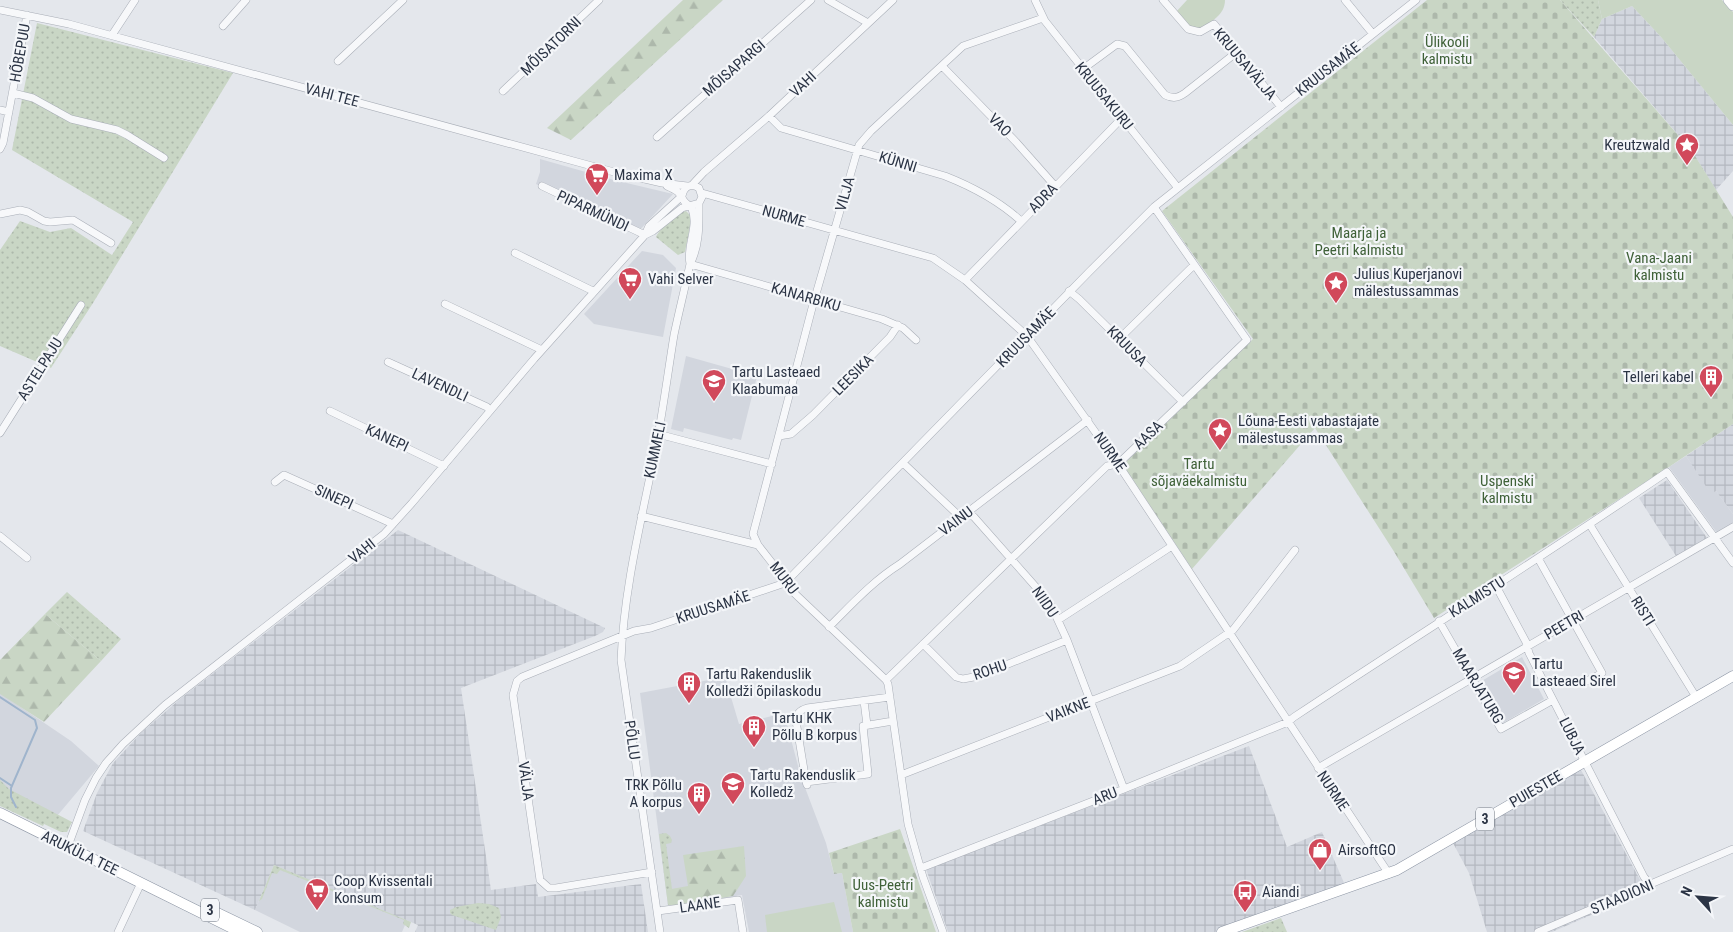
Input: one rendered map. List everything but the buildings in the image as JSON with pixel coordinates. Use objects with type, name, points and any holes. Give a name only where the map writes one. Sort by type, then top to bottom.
[{"type":"highway","name":"PUIESTEE","points":[[1222,932],[1389,874],[1733,676]]},
{"type":"highway","name":"ARUKÜLA TEE","points":[[0,813],[240,932]]},
{"type":"highway","name":"ARUKÜLA TEE","points":[[161,892],[206,908],[257,932]]},
{"type":"main road","points":[[1728,0],[1733,6]]},
{"type":"street","points":[[112,36],[135,0]]},
{"type":"street","points":[[223,26],[246,0]]},
{"type":"street","points":[[338,61],[402,0]]},
{"type":"street","name":"MÕISATORNI","points":[[503,91],[599,0]]},
{"type":"street","name":"MÕISAPARGI","points":[[657,137],[811,0]]},
{"type":"street","points":[[828,0],[868,23]]},
{"type":"street","name":"VAHI","points":[[690,186],[769,116],[893,0]]},
{"type":"street","name":"KRUUSAKURU","points":[[1036,0],[1043,18],[1178,188]]},
{"type":"street","name":"KRUUSAVÄLJA","points":[[1164,0],[1188,29],[1200,32],[1214,24],[1280,106]]},
{"type":"street","points":[[1345,0],[1372,34]]},
{"type":"street","name":"KRUUSAMÄE","points":[[622,636],[786,582],[1154,207],[1416,0]]},
{"type":"street","name":"VAHI TEE","points":[[0,10],[112,36],[614,172],[662,183],[690,186]]},
{"type":"street","name":"HÕBEPUU","points":[[0,149],[3,143],[27,15]]},
{"type":"street","name":"VILJA","points":[[758,546],[753,534],[814,299],[859,145],[963,46],[1043,18]]},
{"type":"street","points":[[1083,69],[1117,44],[1121,44],[1125,46],[1165,94],[1172,98],[1179,97],[1185,93],[1237,52]]},
{"type":"street","name":"VAO","points":[[942,66],[1016,142],[1054,186]]},
{"type":"street","points":[[13,93],[32,98],[71,119],[117,130],[164,158]]},
{"type":"street","points":[[0,110],[9,112]]},
{"type":"street","name":"KÜNNI","points":[[769,116],[781,128],[945,176],[993,199],[1021,221]]},
{"type":"street","name":"ADRA","points":[[965,280],[1054,186],[1122,118]]},
{"type":"street","name":"VAHI","points":[[702,191],[704,180],[711,168]]},
{"type":"street","name":"VAHI TEE","points":[[662,183],[678,191],[682,196]]},
{"type":"street","name":"PIPARMÜNDI","points":[[542,186],[645,235]]},
{"type":"street","points":[[690,186],[702,191],[699,203],[694,205],[689,205],[682,196],[683,191],[690,186]]},
{"type":"street","name":"NURME","points":[[702,191],[932,258],[965,280],[1027,336],[1118,464],[1389,874]]},
{"type":"street","name":"VAHI","points":[[645,235],[649,226],[682,196]]},
{"type":"street","name":"KUMMELI","points":[[622,636],[624,614],[658,434],[674,334],[699,231],[699,203]]},
{"type":"street","name":"VAHI","points":[[68,846],[85,800],[96,778],[106,762],[123,744],[165,705],[384,534],[542,350],[645,235],[689,205]]},
{"type":"street","name":"KUMMELI","points":[[689,205],[694,220],[688,256],[690,264]]},
{"type":"street","name":"AASA","points":[[886,680],[1107,466],[1118,464],[1247,340],[1154,207]]},
{"type":"street","points":[[0,214],[20,210],[28,212],[44,221],[73,220],[110,243]]},
{"type":"street","points":[[515,253],[594,291]]},
{"type":"street","name":"KANARBIKU","points":[[690,264],[882,319],[903,328],[916,340]]},
{"type":"street","points":[[1120,338],[1194,265]]},
{"type":"street","name":"KRUUSA","points":[[1070,292],[1120,338],[1183,402]]},
{"type":"street","points":[[445,304],[542,350]]},
{"type":"street","name":"ASTELPAJU","points":[[0,433],[80,305]]},
{"type":"street","name":"LEESIKA","points":[[779,436],[791,434],[813,415],[890,337],[898,326]]},
{"type":"street","name":"LAVENDLI","points":[[388,362],[487,407],[490,411]]},
{"type":"street","name":"KANEPI","points":[[330,412],[444,466]]},
{"type":"street","name":"VAINU","points":[[829,627],[865,590],[886,573],[964,516],[1088,420]]},
{"type":"street","points":[[658,434],[772,464]]},
{"type":"street","name":"NIIDU","points":[[903,463],[956,513],[960,516],[970,515],[974,517],[1050,603],[1067,640],[1124,789]]},
{"type":"street","name":"KALMISTU","points":[[1288,722],[1439,621],[1590,525],[1667,472],[1715,538]]},
{"type":"street","name":"SINEPI","points":[[275,482],[284,475],[393,524]]},
{"type":"street","points":[[641,516],[758,546]]},
{"type":"street","name":"RISTI","points":[[1590,525],[1696,697]]},
{"type":"street","name":"PEETRI","points":[[1318,768],[1733,527]]},
{"type":"street","points":[[0,536],[27,558]]},
{"type":"street","points":[[1715,538],[1733,563]]},
{"type":"street","name":"MURU","points":[[758,546],[792,591],[886,680]]},
{"type":"street","points":[[1058,620],[1172,546]]},
{"type":"street","name":"VAIKNE","points":[[901,775],[1180,666],[1229,633],[1295,550]]},
{"type":"street","points":[[1538,558],[1602,673],[1587,680]]},
{"type":"street","name":"LUBJA","points":[[1496,586],[1644,877],[1651,885]]},
{"type":"street","name":"MAARJATURG","points":[[1439,621],[1502,729],[1553,700]]},
{"type":"street","name":"VÄLJA","points":[[622,636],[522,677],[514,686],[513,695],[540,880],[549,888],[556,888],[652,872]]},
{"type":"street","name":"PÕLLU","points":[[622,636],[621,660],[660,932]]},
{"type":"street","name":"ROHU","points":[[923,644],[956,677],[963,679],[979,676],[1067,640]]},
{"type":"street","points":[[886,680],[908,824],[943,932]]},
{"type":"street","points":[[890,697],[807,708],[802,709],[797,714],[796,721],[807,784],[868,774],[862,726],[893,722]]},
{"type":"street","points":[[864,701],[867,725]]},
{"type":"street","name":"ARU","points":[[921,868],[1124,789],[1288,722]]},
{"type":"street","name":"STAADIONI","points":[[1538,932],[1733,849]]},
{"type":"street","points":[[118,932],[141,883]]},
{"type":"street","name":"LAANE","points":[[658,911],[738,900],[744,932]]},
{"type":"shaded area","points":[[1632,6],[1661,37],[1733,125],[1733,171],[1716,190],[1692,151],[1594,37],[1602,19]]},
{"type":"shaded area","points":[[540,159],[673,194],[637,233],[536,184],[540,172]]},
{"type":"shaded area","points":[[642,251],[663,255],[676,268],[663,337],[594,324],[584,314]]},
{"type":"shaded area","name":"Tartu Lasteaed Klaabumaa","points":[[686,356],[757,376],[741,440],[733,438],[732,440],[684,428],[683,432],[671,429]]},
{"type":"shaded area","points":[[1733,424],[1733,514],[1716,491],[1711,494],[1686,456]]},
{"type":"shaded area","points":[[1686,456],[1711,493],[1716,491],[1733,514],[1733,524],[1717,533],[1669,467]]},
{"type":"shaded area","points":[[1667,480],[1707,538],[1676,556],[1639,498]]},
{"type":"shaded area","points":[[398,530],[605,628],[603,632],[595,636],[461,688],[491,890],[536,884],[538,897],[641,884],[648,932],[415,932],[418,925],[274,865],[255,910],[83,831],[97,793],[113,763],[141,733],[180,699]]},
{"type":"shaded area","name":"Tartu Lasteaed Sirel","points":[[1522,657],[1544,699],[1503,723],[1480,682]]},
{"type":"shaded area","name":"Tartu Rakenduslik Kolledž","points":[[725,677],[739,724],[784,713],[801,777],[826,843],[834,874],[842,873],[853,932],[749,932],[742,895],[676,906],[668,905],[640,693]]},
{"type":"shaded area","points":[[0,693],[71,741],[99,766],[57,816],[0,786]]},
{"type":"shaded area","points":[[1249,746],[1287,847],[1322,832],[1345,885],[1215,932],[948,932],[926,869]]},
{"type":"shaded area","points":[[1580,768],[1646,891],[1552,932],[1487,932],[1469,873],[1453,843]]},
{"type":"shaded area","points":[[274,865],[408,918],[402,932],[300,932],[255,910]]},
{"type":"green space","points":[[683,0],[723,0],[571,140],[547,128]]},
{"type":"green space","points":[[1187,0],[1225,0],[1220,14],[1199,29],[1191,27],[1176,12]]},
{"type":"green space","name":"Maarja ja Peetri kalmistu","points":[[1427,0],[1560,0],[1692,151],[1733,217],[1733,424],[1434,618],[1315,428],[1192,569],[1123,465],[1253,339],[1162,211]]},
{"type":"green space","points":[[1560,0],[1598,0],[1602,19],[1594,37]]},
{"type":"green space","points":[[1598,0],[1722,0],[1733,12],[1733,125],[1661,37],[1632,6],[1602,19]]},
{"type":"green space","points":[[37,23],[233,73],[93,303],[51,368],[0,346],[0,250],[20,221],[50,232],[71,228],[112,255],[133,222],[12,150]]},
{"type":"green space","points":[[686,211],[692,217],[685,252],[678,255],[656,237],[669,221]]},
{"type":"green space","points":[[67,592],[121,639],[101,661],[45,614]]},
{"type":"green space","points":[[45,614],[101,661],[44,722],[0,694],[0,660]]},
{"type":"green space","points":[[0,780],[9,789],[72,822],[67,832],[61,832],[44,824],[43,826],[0,806]]},
{"type":"green space","name":"Uus-Peetri kalmistu","points":[[900,829],[936,932],[853,932],[842,873],[834,874],[829,853]]},
{"type":"green space","points":[[666,833],[672,840],[671,843],[666,844],[672,889],[666,890],[659,834]]},
{"type":"green space","points":[[744,846],[746,876],[733,896],[676,906],[668,905],[666,890],[688,886],[683,855]]},
{"type":"green space","points":[[274,865],[411,922],[409,928],[403,924],[404,920],[280,870],[277,874],[272,873],[262,899],[259,901]]},
{"type":"green space","points":[[834,902],[842,932],[767,932],[765,915]]},
{"type":"green space","points":[[478,903],[489,904],[499,908],[501,917],[496,930],[450,913],[450,910],[456,907]]},
{"type":"green space","points":[[1281,918],[1287,932],[1242,932]]},
{"type":"waterway","points":[[0,697],[35,720],[37,728],[11,788],[11,797],[16,807]]},
{"type":"waterway","points":[[0,778],[12,786]]},
{"type":"place","name":"Kreutzwald","points":[[1687,166]]},
{"type":"place","name":"Maxima X","points":[[597,196]]},
{"type":"place","name":"Vahi Selver","points":[[630,300]]},
{"type":"place","name":"Julius Kuperjanovi mälestussammas","points":[[1336,304]]},
{"type":"place","name":"Telleri kabel","points":[[1711,398]]},
{"type":"place","name":"Tartu Lasteaed Klaabumaa","points":[[714,402]]},
{"type":"place","name":"Lõuna-Eesti vabastajate mälestussammas","points":[[1220,451]]},
{"type":"place","name":"Tartu Lasteaed Sirel","points":[[1514,694]]},
{"type":"place","name":"Tartu Rakenduslik Kolledži õpilaskodu","points":[[689,704]]},
{"type":"place","name":"Tartu KHK Põllu B korpus","points":[[754,748]]},
{"type":"place","name":"Tartu Rakenduslik Kolledž","points":[[733,805]]},
{"type":"place","name":"TRK Põllu A korpus","points":[[699,815]]},
{"type":"place","name":"AirsoftGO","points":[[1320,871]]},
{"type":"place","name":"Coop Kvissentali Konsum","points":[[317,911]]},
{"type":"place","name":"Aiandi","points":[[1245,913]]},
{"type":"park label","name":"Ülikooli kalmistu","points":[[1447,50]]},
{"type":"park label","name":"Vana-Jaani kalmistu","points":[[1659,266]]},
{"type":"park label","name":"Tartu sõjaväekalmistu","points":[[1199,472]]},
{"type":"park label","name":"Uspenski kalmistu","points":[[1507,490]]}]
